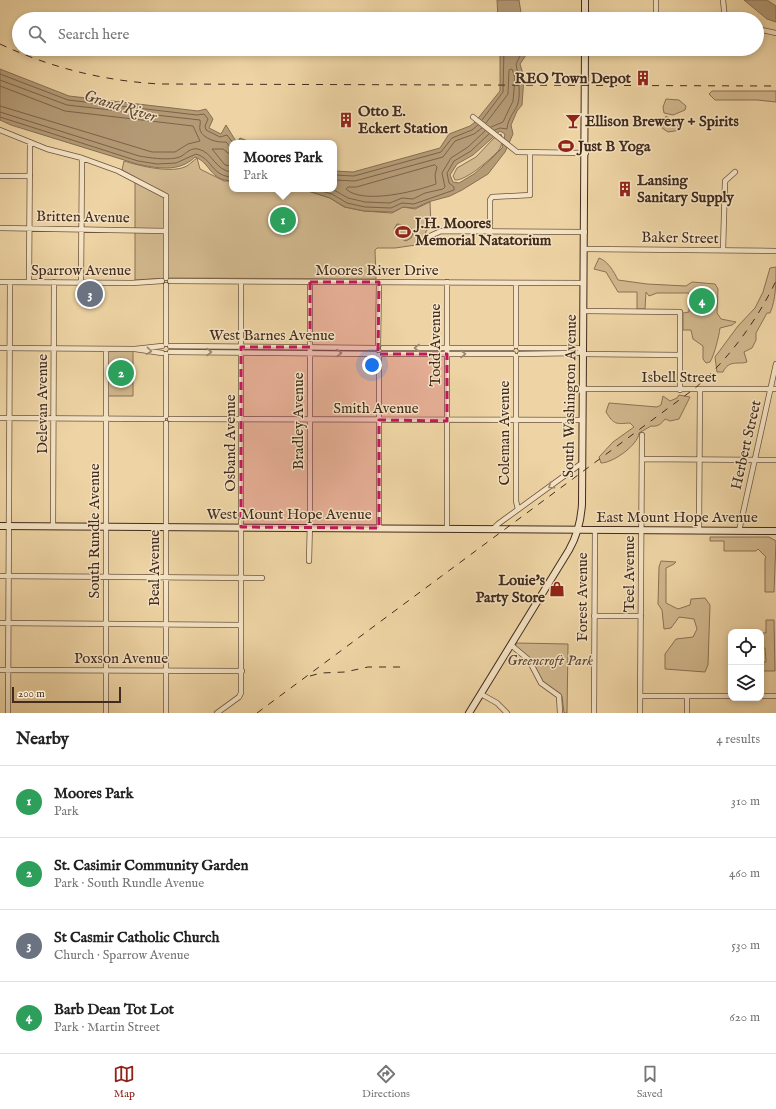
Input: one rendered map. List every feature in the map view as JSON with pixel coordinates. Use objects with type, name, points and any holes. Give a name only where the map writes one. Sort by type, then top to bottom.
[{"type":"street","points":[[585,0],[585,12]]},
{"type":"street","points":[[656,0],[656,12]]},
{"type":"street","points":[[723,0],[724,12]]},
{"type":"street","points":[[764,31],[776,33]]},
{"type":"street","name":"South Washington Avenue","points":[[469,713],[573,544],[578,529],[582,504],[586,153],[585,56]]},
{"type":"street","points":[[473,117],[514,151],[520,153],[586,153]]},
{"type":"street","points":[[0,130],[30,143],[82,158],[118,171],[166,196],[166,353]]},
{"type":"street","points":[[29,282],[30,143]]},
{"type":"street","points":[[490,232],[490,200],[492,197],[530,195],[530,153]]},
{"type":"street","points":[[81,282],[82,158]]},
{"type":"street","points":[[723,250],[725,181],[735,172]]},
{"type":"street","points":[[0,176],[30,176]]},
{"type":"street","name":"Britten Avenue","points":[[0,228],[166,232]]},
{"type":"street","points":[[430,236],[441,231],[585,232]]},
{"type":"street","name":"Baker Street","points":[[585,249],[776,251]]},
{"type":"street","name":"Sparrow Avenue","points":[[0,282],[132,283],[166,281]]},
{"type":"street","name":"Moores River Drive","points":[[166,281],[584,283]]},
{"type":"street","points":[[8,713],[10,282]]},
{"type":"street","name":"Delevan Avenue","points":[[53,526],[54,282]]},
{"type":"street","name":"Osband Avenue","points":[[217,713],[241,695],[241,282]]},
{"type":"street","name":"Bradley Avenue","points":[[309,561],[310,282]]},
{"type":"street","points":[[379,282],[379,528]]},
{"type":"street","name":"Todd Avenue","points":[[447,282],[447,528]]},
{"type":"street","name":"Coleman Avenue","points":[[516,283],[516,501],[518,510]]},
{"type":"street","points":[[584,310],[680,312],[680,390]]},
{"type":"street","points":[[166,346],[166,353]]},
{"type":"street","name":"West Barnes Avenue","points":[[0,348],[135,349],[166,346],[379,347],[516,351]]},
{"type":"street","points":[[379,347],[379,354]]},
{"type":"street","name":"West Barnes Avenue","points":[[135,349],[166,353],[447,354],[578,348],[583,352],[680,354]]},
{"type":"street","name":"South Rundle Avenue","points":[[106,349],[106,713]]},
{"type":"street","name":"Beal Avenue","points":[[166,353],[166,713]]},
{"type":"street","name":"Herbert Street","points":[[739,531],[776,364]]},
{"type":"street","name":"Isbell Street","points":[[583,389],[776,390]]},
{"type":"street","points":[[699,531],[700,389]]},
{"type":"street","name":"Smith Avenue","points":[[0,418],[447,421],[583,420]]},
{"type":"street","name":"Teel Avenue","points":[[640,713],[642,434]]},
{"type":"street","points":[[642,459],[776,460]]},
{"type":"street","points":[[494,528],[582,463]]},
{"type":"street","name":"West Mount Hope Avenue","points":[[0,526],[578,529]]},
{"type":"street","name":"East Mount Hope Avenue","points":[[578,529],[699,531],[776,530]]},
{"type":"street","name":"Forest Avenue","points":[[594,713],[595,530]]},
{"type":"street","points":[[0,576],[262,578]]},
{"type":"street","points":[[594,616],[641,616]]},
{"type":"street","points":[[0,623],[241,625]]},
{"type":"street","points":[[511,645],[529,660],[541,683],[559,696],[560,713]]},
{"type":"street","name":"Poxson Avenue","points":[[0,670],[242,671]]},
{"type":"street","points":[[481,694],[497,703],[507,713]]},
{"type":"street","points":[[640,696],[728,696]]},
{"type":"street","points":[[687,696],[687,713]]},
{"type":"street","points":[[764,696],[776,696]]},
{"type":"highlighted area","points":[[310,282],[379,282],[378,354],[447,354],[447,421],[379,420],[379,528],[241,527],[241,347],[310,347]]},
{"type":"green space","points":[[712,91],[776,91],[776,102],[757,100],[715,100],[709,94]]},
{"type":"green space","points":[[666,99],[679,100],[686,106],[685,110],[673,115],[664,113],[663,107]]},
{"type":"green space","points":[[666,116],[680,127],[681,130],[668,132],[662,128]]},
{"type":"green space","points":[[501,134],[501,144],[496,154],[466,177],[455,180],[453,176],[457,168],[476,157],[493,139]]},
{"type":"green space","points":[[197,158],[200,169],[224,181],[229,181],[229,192],[311,192],[330,198],[344,207],[364,211],[392,213],[403,207],[415,209],[430,202],[431,227],[426,231],[425,237],[430,243],[395,248],[377,248],[375,250],[376,279],[168,278],[135,280],[135,177],[122,170],[124,161],[147,167],[165,169],[187,166]]},
{"type":"green space","points":[[599,258],[608,264],[618,280],[647,284],[686,286],[692,282],[715,284],[718,289],[717,313],[721,319],[736,322],[732,325],[720,328],[716,346],[710,362],[706,363],[703,359],[703,346],[693,339],[691,330],[683,330],[683,313],[689,312],[689,293],[657,293],[649,296],[646,292],[645,309],[637,309],[637,292],[618,292],[606,272],[594,269]]},
{"type":"green space","points":[[776,267],[775,291],[772,308],[770,313],[767,313],[756,333],[756,340],[752,348],[744,352],[747,362],[728,365],[723,372],[717,372],[715,357],[738,326],[755,308],[763,292],[770,268]]},
{"type":"green space","points":[[108,351],[133,351],[133,396],[108,396]]},
{"type":"green space","points":[[679,395],[690,397],[679,419],[670,421],[665,419],[659,425],[651,426],[639,433],[638,438],[630,448],[618,457],[601,463],[599,457],[613,442],[634,427],[630,423],[616,423],[613,421],[606,412],[609,403],[657,407],[661,405],[663,396],[670,401],[677,398]]},
{"type":"green space","points":[[710,537],[769,537],[776,541],[774,592],[765,592],[766,557],[758,549],[756,551],[724,551],[724,541],[710,541]]},
{"type":"green space","points":[[661,561],[676,562],[666,568],[666,603],[678,609],[690,605],[691,599],[705,598],[710,605],[708,665],[705,672],[665,669],[665,654],[676,639],[693,637],[697,629],[694,619],[679,617],[671,628],[664,629],[662,610],[658,604],[659,567]]},
{"type":"green space","points":[[766,620],[774,620],[775,671],[764,671],[764,662],[766,662],[764,633],[766,633]]},
{"type":"green space","name":"Greencroft Park","points":[[516,643],[568,644],[567,713],[564,713],[562,696],[542,682],[530,658],[516,646]]},
{"type":"water","points":[[497,0],[519,0],[521,12],[498,12]]},
{"type":"water","points":[[744,0],[767,0],[776,6],[776,22],[764,17],[764,12],[759,12]]},
{"type":"water","points":[[500,56],[525,56],[520,64],[524,77],[522,105],[517,111],[511,125],[513,134],[505,152],[488,174],[450,196],[428,202],[415,208],[403,207],[393,212],[364,211],[345,207],[330,198],[312,192],[337,192],[337,171],[353,172],[440,148],[449,134],[470,126],[500,91]],"holes":[[[500,131],[505,134],[502,148],[474,174],[459,183],[453,182],[450,175],[457,164],[473,155]]]},
{"type":"water","name":"Grand River","points":[[0,69],[69,96],[198,111],[206,109],[213,119],[209,128],[221,134],[226,125],[235,140],[229,140],[229,181],[214,175],[204,163],[195,157],[189,162],[175,167],[159,168],[144,166],[11,125],[0,120]]},
{"type":"water","name":"J.H. Moores Memorial Natatorium","points":[[397,224],[405,225],[411,228],[413,234],[411,238],[406,241],[397,237],[394,229]]},
{"type":"railway","points":[[0,44],[12,49]]},
{"type":"railway","points":[[29,56],[78,72],[119,80],[160,84],[776,86]]},
{"type":"railway","points":[[257,713],[694,389],[718,366],[740,340],[760,311],[776,281]]},
{"type":"railway","points":[[310,676],[321,673],[345,672],[368,667],[407,667]]},
{"type":"place","name":"REO Town Depot","points":[[643,78]]},
{"type":"place","name":"Otto E. Eckert Station","points":[[346,120]]},
{"type":"place","name":"Ellison Brewery + Spirits","points":[[573,121]]},
{"type":"place","name":"Just B Yoga","points":[[566,146]]},
{"type":"place","name":"Lansing Sanitary Supply","points":[[625,189]]},
{"type":"place","name":"Moores Park","points":[[283,220]]},
{"type":"place","name":"J.H. Moores Memorial Natatorium","points":[[403,232]]},
{"type":"place","name":"St Casmir Catholic Church","points":[[90,294]]},
{"type":"place","name":"Barb Dean Tot Lot","points":[[702,301]]},
{"type":"place","name":"St. Casimir Community Garden","points":[[121,373]]},
{"type":"place","name":"Louie's Party Store","points":[[557,589]]}]
